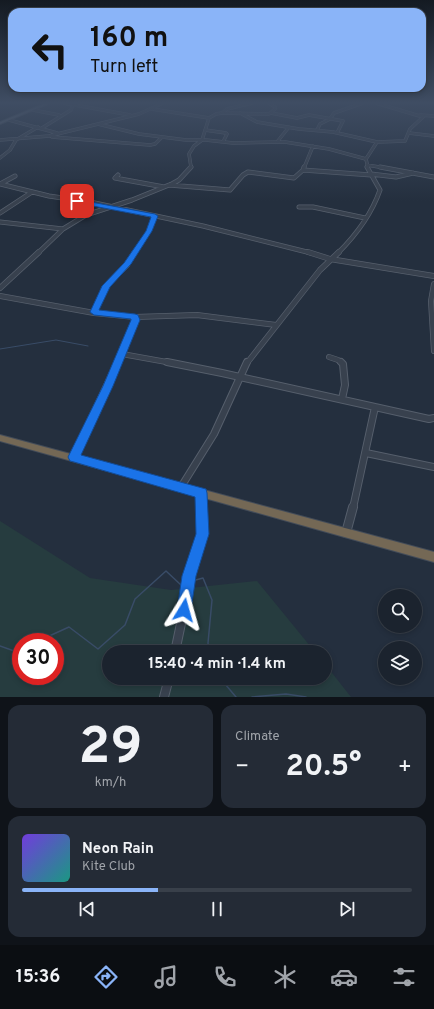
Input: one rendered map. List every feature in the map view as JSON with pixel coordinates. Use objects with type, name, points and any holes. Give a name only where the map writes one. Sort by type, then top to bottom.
[{"type":"highway","points":[[0,438],[74,457],[434,557]]},
{"type":"street","points":[[0,158],[10,150],[16,140],[24,136]]},
{"type":"street","points":[[0,140],[16,140],[49,136],[150,145],[155,144],[162,137]]},
{"type":"street","points":[[153,136],[223,142],[277,142],[329,149],[366,159]]},
{"type":"street","points":[[0,288],[63,229],[86,215],[112,207],[170,185],[179,180],[191,167],[189,154],[194,146],[202,140],[203,136]]},
{"type":"street","points":[[223,142],[226,136]]},
{"type":"street","points":[[277,142],[282,136]]},
{"type":"street","points":[[348,136],[377,142],[405,141],[407,136]]},
{"type":"street","points":[[181,487],[214,434],[248,361],[330,259],[347,244],[375,205],[380,190],[371,175],[366,159],[377,142]]},
{"type":"street","points":[[170,185],[230,190],[245,173],[294,178],[303,170],[313,146]]},
{"type":"street","points":[[367,165],[415,172],[434,177]]},
{"type":"street","points":[[303,170],[396,177],[415,172]]},
{"type":"street","points":[[118,175],[115,178],[165,187]]},
{"type":"street","points":[[0,184],[15,176]]},
{"type":"street","points":[[0,184],[236,234],[330,259],[434,276]]},
{"type":"street","points":[[0,213],[32,192]]},
{"type":"street","points":[[299,206],[365,218]]},
{"type":"street","points":[[94,312],[106,286],[127,264],[149,231],[155,216]]},
{"type":"street","points":[[0,222],[63,229]]},
{"type":"street","points":[[434,284],[431,306],[434,351]]},
{"type":"street","points":[[0,296],[94,312],[135,316],[197,316],[276,325]]},
{"type":"street","points":[[74,457],[135,324],[135,316]]},
{"type":"street","points":[[122,354],[240,377],[429,419],[434,418]]},
{"type":"street","points":[[329,357],[338,360],[343,364],[345,385],[342,399]]},
{"type":"street","points":[[346,533],[366,453],[375,407]]},
{"type":"street","points":[[366,453],[434,467]]},
{"type":"street","points":[[176,645],[187,595],[189,576],[202,534],[201,493]]},
{"type":"street","points":[[164,697],[167,685]]},
{"type":"green space","points":[[0,521],[90,578],[171,590],[257,581],[309,645],[102,645],[102,685],[332,685],[332,673],[351,697],[0,697]]},
{"type":"waterway","points":[[0,349],[56,340],[88,346]]},
{"type":"waterway","points":[[56,633],[69,627],[98,649],[125,625],[135,599],[166,571],[181,585],[185,584]]},
{"type":"waterway","points":[[192,581],[203,578],[212,600],[208,645]]},
{"type":"waterway","points":[[0,646],[12,650]]},
{"type":"waterway","points":[[226,685],[236,697]]},
{"type":"waterway","points":[[252,697],[286,694],[306,697]]},
{"type":"route","points":[[77,201],[90,202],[155,216],[149,231],[136,248],[132,258],[106,286],[94,312],[135,316],[136,320],[108,386],[74,457],[201,493],[202,534],[189,576],[184,610]]}]
